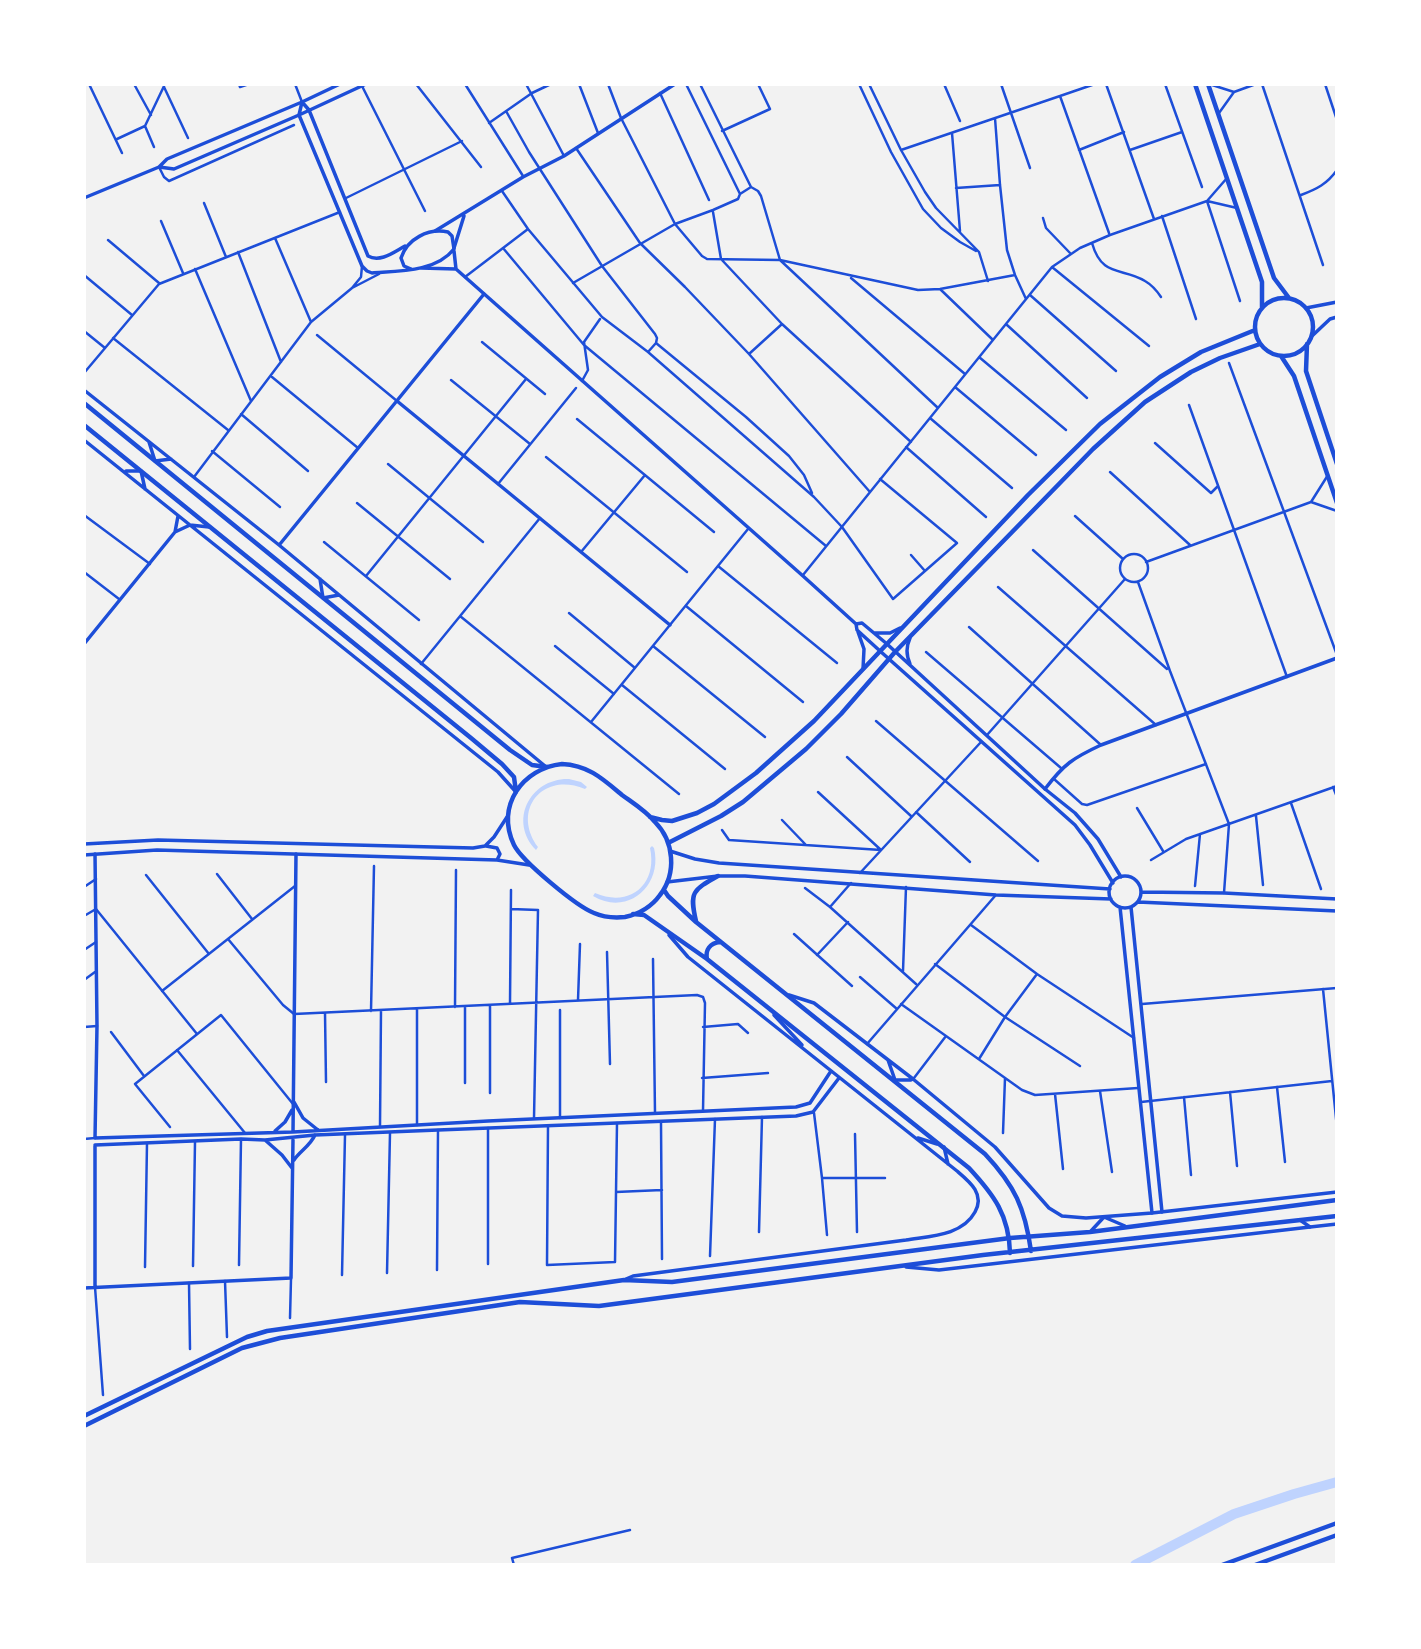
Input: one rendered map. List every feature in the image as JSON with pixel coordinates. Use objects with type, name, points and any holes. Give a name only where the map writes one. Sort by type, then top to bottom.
[{"type":"main road","points":[[1195,84],[1262,282],[1262,307]]},
{"type":"main road","points":[[1208,84],[1274,278],[1289,298]]},
{"type":"main road","points":[[1279,298],[1289,298],[1306,308],[1313,326],[1307,344],[1300,351],[1281,356],[1265,350],[1255,330],[1262,307],[1279,298]]},
{"type":"main road","points":[[650,817],[672,821],[697,813],[756,773],[814,721],[1028,495],[1100,424],[1160,377],[1201,352],[1255,330]]},
{"type":"main road","points":[[668,843],[721,816],[764,785],[824,732],[888,659],[1093,449],[1145,402],[1191,372],[1260,344]]},
{"type":"main road","points":[[1307,344],[1306,371],[1337,464]]},
{"type":"main road","points":[[1281,356],[1294,376],[1337,503]]},
{"type":"main road","points":[[84,403],[497,740],[532,765],[547,767]]},
{"type":"main road","points":[[84,425],[487,751],[513,777],[516,792]]},
{"type":"main road","points":[[487,751],[495,748],[497,740]]},
{"type":"main road","points":[[633,915],[654,902],[667,882],[671,867],[670,851],[661,828],[593,772],[570,764],[554,765],[532,774],[516,792],[509,815],[511,839],[529,865],[593,913],[609,917],[644,915],[707,960],[944,1147],[969,1168],[994,1195],[1010,1238],[1010,1253]]},
{"type":"main road","points":[[696,922],[692,903],[694,895],[702,884],[718,876]]},
{"type":"main road","points":[[664,890],[696,922],[973,1143],[998,1168],[1016,1195],[1023,1210],[1031,1251]]},
{"type":"main road","points":[[707,960],[709,947],[721,942]]},
{"type":"main road","points":[[84,1416],[247,1337],[267,1331],[624,1280],[672,1282],[1010,1238],[1090,1232],[1337,1200]]},
{"type":"main road","points":[[84,1426],[242,1348],[268,1340],[520,1303],[599,1306],[900,1266],[1337,1216]]},
{"type":"main road","points":[[1222,1565],[1337,1523]]},
{"type":"main road","points":[[1255,1565],[1337,1535]]},
{"type":"street","points":[[89,84],[122,153]]},
{"type":"street","points":[[135,84],[151,115]]},
{"type":"street","points":[[239,84],[240,88],[248,84]]},
{"type":"street","points":[[295,84],[302,102],[309,110],[368,256],[373,259],[380,259],[420,236],[435,231],[523,177],[564,156],[676,84]]},
{"type":"street","points":[[84,198],[159,167],[167,159],[340,84]]},
{"type":"street","points":[[416,84],[481,167]]},
{"type":"street","points":[[465,84],[523,177]]},
{"type":"street","points":[[526,84],[564,156]]},
{"type":"street","points":[[489,123],[532,93],[551,84]]},
{"type":"street","points":[[579,84],[598,133]]},
{"type":"street","points":[[608,84],[621,118],[675,224],[707,259],[780,260],[918,290],[940,289],[1015,275]]},
{"type":"street","points":[[686,84],[740,194]]},
{"type":"street","points":[[699,84],[751,187],[761,196],[780,260],[938,408]]},
{"type":"street","points":[[722,131],[770,109],[758,84]]},
{"type":"street","points":[[859,84],[891,152],[923,209],[941,228],[979,252]]},
{"type":"street","points":[[869,84],[901,150],[936,208],[979,252],[988,281]]},
{"type":"street","points":[[944,84],[960,121]]},
{"type":"street","points":[[1001,84],[1030,167]]},
{"type":"street","points":[[901,150],[1095,84]]},
{"type":"street","points":[[1106,84],[1154,219]]},
{"type":"street","points":[[1165,84],[1202,187]]},
{"type":"street","points":[[1208,84],[1234,92]]},
{"type":"street","points":[[1218,113],[1234,92],[1256,84]]},
{"type":"street","points":[[1262,84],[1323,265]]},
{"type":"street","points":[[1325,84],[1337,120]]},
{"type":"street","points":[[115,140],[145,126],[165,85]]},
{"type":"street","points":[[165,85],[188,138]]},
{"type":"street","points":[[159,167],[174,169],[364,85],[425,211]]},
{"type":"street","points":[[660,93],[709,200]]},
{"type":"street","points":[[1060,96],[1110,235]]},
{"type":"street","points":[[302,102],[299,115],[362,266],[372,273],[421,268],[457,270],[466,277],[856,624],[864,649],[863,669]]},
{"type":"street","points":[[506,111],[602,266],[655,334],[656,343],[789,456],[804,475],[814,496]]},
{"type":"street","points":[[995,118],[1007,250],[1026,299]]},
{"type":"street","points":[[159,167],[169,181],[294,125]]},
{"type":"street","points":[[145,126],[154,146]]},
{"type":"street","points":[[1079,150],[1124,132]]},
{"type":"street","points":[[1130,150],[1182,132]]},
{"type":"street","points":[[952,133],[960,232]]},
{"type":"street","points":[[346,198],[462,141]]},
{"type":"street","points":[[576,148],[640,243],[749,354],[870,492]]},
{"type":"street","points":[[1300,196],[1317,190],[1328,182],[1337,170]]},
{"type":"street","points":[[803,576],[1052,267],[1071,254],[1110,235],[1207,201],[1227,178]]},
{"type":"street","points":[[956,188],[1000,185]]},
{"type":"street","points":[[573,283],[675,224],[738,199],[740,194],[751,187]]},
{"type":"street","points":[[502,191],[528,229],[602,317],[648,352],[814,496],[842,527],[893,600],[957,543],[880,479]]},
{"type":"street","points":[[1207,201],[1237,208]]},
{"type":"street","points":[[1207,201],[1240,301]]},
{"type":"street","points":[[204,202],[226,257]]},
{"type":"street","points":[[713,210],[720,259],[782,324],[911,442]]},
{"type":"street","points":[[84,373],[159,284],[340,212]]},
{"type":"street","points":[[421,268],[444,258],[454,248],[464,214]]},
{"type":"street","points":[[1162,216],[1196,319]]},
{"type":"street","points":[[1043,218],[1046,228],[1071,254]]},
{"type":"street","points":[[161,221],[184,274]]},
{"type":"street","points":[[466,277],[528,229]]},
{"type":"street","points":[[435,231],[448,232],[452,236],[457,270]]},
{"type":"street","points":[[275,238],[311,322]]},
{"type":"street","points":[[108,240],[159,284]]},
{"type":"street","points":[[1092,243],[1104,264],[1143,280],[1161,297]]},
{"type":"street","points":[[406,245],[401,258],[404,266],[411,269]]},
{"type":"street","points":[[503,248],[584,345],[826,546]]},
{"type":"street","points":[[238,252],[281,362]]},
{"type":"street","points":[[194,477],[311,322],[352,288],[361,277],[362,266]]},
{"type":"street","points":[[1052,267],[1149,346]]},
{"type":"street","points":[[195,269],[251,401]]},
{"type":"street","points":[[352,288],[382,272]]},
{"type":"street","points":[[84,275],[132,315]]},
{"type":"street","points":[[849,276],[965,374]]},
{"type":"street","points":[[940,289],[993,340]]},
{"type":"street","points":[[279,545],[484,293]]},
{"type":"street","points":[[1030,295],[1116,371]]},
{"type":"street","points":[[1306,308],[1337,302]]},
{"type":"street","points":[[1311,336],[1330,319],[1337,317]]},
{"type":"street","points":[[582,381],[588,370],[584,345],[600,319]]},
{"type":"street","points":[[749,354],[782,324]]},
{"type":"street","points":[[1006,324],[1087,398]]},
{"type":"street","points":[[84,331],[105,348]]},
{"type":"street","points":[[317,335],[670,625]]},
{"type":"street","points":[[113,338],[228,430]]},
{"type":"street","points":[[482,342],[545,394]]},
{"type":"street","points":[[648,352],[656,343]]},
{"type":"street","points":[[979,357],[1066,430]]},
{"type":"street","points":[[1045,789],[1061,768],[1078,755],[1337,657],[1229,363]]},
{"type":"street","points":[[271,376],[358,448]]},
{"type":"street","points":[[366,576],[526,379]]},
{"type":"street","points":[[451,380],[531,444]]},
{"type":"street","points":[[955,387],[1036,455]]},
{"type":"street","points":[[498,484],[576,388]]},
{"type":"street","points":[[84,390],[279,545],[547,767]]},
{"type":"street","points":[[1189,405],[1287,677]]},
{"type":"street","points":[[241,414],[308,471]]},
{"type":"street","points":[[930,418],[1012,488]]},
{"type":"street","points":[[577,419],[714,532]]},
{"type":"street","points":[[84,440],[498,772],[516,792]]},
{"type":"street","points":[[149,442],[155,461],[171,459]]},
{"type":"street","points":[[1155,443],[1212,494],[1218,486]]},
{"type":"street","points":[[906,447],[986,517]]},
{"type":"street","points":[[212,451],[280,507]]},
{"type":"street","points":[[546,457],[687,572]]},
{"type":"street","points":[[388,464],[483,542]]},
{"type":"street","points":[[124,471],[141,471],[145,489]]},
{"type":"street","points":[[1110,472],[1191,546]]},
{"type":"street","points":[[581,552],[645,475]]},
{"type":"street","points":[[1311,502],[1328,475]]},
{"type":"street","points":[[1146,562],[1311,502],[1337,511]]},
{"type":"street","points":[[357,503],[450,579]]},
{"type":"street","points":[[84,515],[150,564]]},
{"type":"street","points":[[175,532],[178,516]]},
{"type":"street","points":[[1075,516],[1124,559]]},
{"type":"street","points":[[421,664],[540,518]]},
{"type":"street","points":[[84,644],[175,532],[190,525],[210,527]]},
{"type":"street","points":[[591,722],[748,529]]},
{"type":"street","points":[[324,542],[419,620]]},
{"type":"street","points":[[1033,550],[1170,671]]},
{"type":"street","points":[[1136,554],[1146,562],[1148,572],[1138,582],[1125,579],[1120,571],[1121,563],[1131,555],[1136,554]]},
{"type":"street","points":[[911,555],[925,571]]},
{"type":"street","points":[[718,566],[837,663]]},
{"type":"street","points":[[84,572],[119,599]]},
{"type":"street","points":[[320,579],[323,598],[339,595]]},
{"type":"street","points":[[987,735],[1125,579]]},
{"type":"street","points":[[1138,582],[1229,824],[1224,893]]},
{"type":"street","points":[[998,587],[1156,725]]},
{"type":"street","points":[[686,606],[803,702]]},
{"type":"street","points":[[569,613],[635,668]]},
{"type":"street","points":[[460,615],[679,794]]},
{"type":"street","points":[[856,624],[862,623],[887,644],[1045,789],[1075,813],[1088,827],[1121,877]]},
{"type":"street","points":[[873,632],[890,633],[905,625]]},
{"type":"street","points":[[969,627],[1101,745]]},
{"type":"street","points":[[857,630],[1075,825],[1113,883]]},
{"type":"street","points":[[911,636],[907,656],[911,666]]},
{"type":"street","points":[[555,646],[614,694]]},
{"type":"street","points":[[653,646],[765,737]]},
{"type":"street","points":[[926,652],[1061,768]]},
{"type":"street","points":[[622,685],[726,769]]},
{"type":"street","points":[[876,721],[1038,861]]},
{"type":"street","points":[[860,873],[981,742]]},
{"type":"street","points":[[847,757],[912,817]]},
{"type":"street","points":[[1053,779],[1084,805],[1206,764]]},
{"type":"street","points":[[1151,860],[1163,851],[1200,834],[1335,787],[1337,797]]},
{"type":"street","points":[[818,792],[881,850]]},
{"type":"street","points":[[1291,803],[1321,889]]},
{"type":"street","points":[[1137,808],[1163,851]]},
{"type":"street","points":[[916,812],[970,862]]},
{"type":"street","points":[[485,846],[509,815]]},
{"type":"street","points":[[1256,816],[1263,885]]},
{"type":"street","points":[[782,820],[806,845]]},
{"type":"street","points":[[722,830],[729,839],[881,850]]},
{"type":"street","points":[[1195,886],[1200,834]]},
{"type":"street","points":[[84,844],[158,840],[473,848],[491,846],[498,848],[500,854],[497,860]]},
{"type":"street","points":[[84,855],[158,850],[497,860],[529,865]]},
{"type":"street","points":[[670,851],[719,863],[1110,889]]},
{"type":"street","points":[[95,854],[95,1287],[103,1395]]},
{"type":"street","points":[[290,1318],[296,854]]},
{"type":"street","points":[[1104,867],[1108,870],[1113,863]]},
{"type":"street","points":[[371,1011],[374,866]]},
{"type":"street","points":[[455,1007],[456,870]]},
{"type":"street","points":[[216,874],[252,919]]},
{"type":"street","points":[[146,875],[209,954]]},
{"type":"street","points":[[667,882],[745,876],[996,895],[1111,899],[1120,907],[1131,907],[1138,902],[1337,911]]},
{"type":"street","points":[[1111,899],[1110,889],[1121,877],[1133,879],[1138,884],[1138,902]]},
{"type":"street","points":[[84,887],[96,879]]},
{"type":"street","points":[[830,907],[850,883]]},
{"type":"street","points":[[162,991],[295,886]]},
{"type":"street","points":[[806,887],[917,985]]},
{"type":"street","points":[[903,971],[906,887]]},
{"type":"street","points":[[510,1004],[511,890]]},
{"type":"street","points":[[1140,892],[1337,899]]},
{"type":"street","points":[[867,1044],[996,895]]},
{"type":"street","points":[[1120,907],[1152,1213]]},
{"type":"street","points":[[1131,907],[1162,1212]]},
{"type":"street","points":[[84,916],[96,909]]},
{"type":"street","points":[[96,909],[197,1034]]},
{"type":"street","points":[[511,909],[538,910],[534,1119]]},
{"type":"street","points":[[817,955],[848,922]]},
{"type":"street","points":[[971,925],[1037,974],[1134,1038]]},
{"type":"street","points":[[624,1280],[633,1276],[948,1233],[968,1222],[976,1211],[979,1198],[971,1184],[948,1164],[688,957],[664,929]]},
{"type":"street","points":[[794,934],[852,986]]},
{"type":"street","points":[[228,939],[283,1005],[294,1014],[697,995],[703,998],[705,1003],[703,1111]]},
{"type":"street","points":[[84,950],[96,942]]},
{"type":"street","points":[[578,1001],[580,944]]},
{"type":"street","points":[[607,952],[610,1064]]},
{"type":"street","points":[[653,958],[654,1114]]},
{"type":"street","points":[[935,964],[1006,1017],[1080,1066]]},
{"type":"street","points":[[84,980],[97,971]]},
{"type":"street","points":[[979,1059],[1037,974]]},
{"type":"street","points":[[860,977],[897,1009]]},
{"type":"street","points":[[1142,1004],[1337,988]]},
{"type":"street","points":[[1323,989],[1337,1128]]},
{"type":"street","points":[[786,994],[814,1003],[913,1080],[995,1147],[1049,1208],[1062,1216],[1104,1217],[1152,1213],[1337,1192]]},
{"type":"street","points":[[901,1004],[1022,1090],[1035,1095],[1138,1088]]},
{"type":"street","points":[[489,1093],[490,1005]]},
{"type":"street","points":[[465,1006],[465,1083]]},
{"type":"street","points":[[768,1008],[811,1055]]},
{"type":"street","points":[[417,1009],[418,1125]]},
{"type":"street","points":[[380,1127],[382,1010]]},
{"type":"street","points":[[560,1010],[560,1118]]},
{"type":"street","points":[[325,1013],[326,1082]]},
{"type":"street","points":[[170,1127],[135,1084],[221,1015],[293,1106]]},
{"type":"street","points":[[703,1027],[738,1024],[748,1033]]},
{"type":"street","points":[[84,1027],[97,1026]]},
{"type":"street","points":[[111,1032],[144,1076]]},
{"type":"street","points":[[913,1080],[946,1036]]},
{"type":"street","points":[[177,1050],[245,1133]]},
{"type":"street","points":[[888,1060],[895,1080],[913,1080]]},
{"type":"street","points":[[84,1139],[320,1131],[804,1106],[810,1103],[831,1071]]},
{"type":"street","points":[[702,1078],[768,1073]]},
{"type":"street","points":[[1003,1133],[1004,1077]]},
{"type":"street","points":[[95,1146],[796,1116],[813,1112],[839,1078]]},
{"type":"street","points":[[1140,1102],[1332,1082]]},
{"type":"street","points":[[1277,1087],[1284,1162]]},
{"type":"street","points":[[1100,1091],[1112,1172]]},
{"type":"street","points":[[1230,1092],[1237,1166]]},
{"type":"street","points":[[1055,1094],[1063,1169]]},
{"type":"street","points":[[1184,1097],[1191,1175]]},
{"type":"street","points":[[293,1099],[303,1118],[320,1131]]},
{"type":"street","points":[[270,1133],[281,1126],[293,1106]]},
{"type":"street","points":[[813,1112],[827,1235]]},
{"type":"street","points":[[759,1232],[762,1117]]},
{"type":"street","points":[[710,1256],[715,1119]]},
{"type":"street","points":[[488,1121],[488,1264]]},
{"type":"street","points":[[661,1121],[662,1259]]},
{"type":"street","points":[[548,1126],[547,1265],[615,1262],[617,1122]]},
{"type":"street","points":[[437,1270],[439,1130]]},
{"type":"street","points":[[387,1273],[390,1133]]},
{"type":"street","points":[[855,1134],[858,1232]]},
{"type":"street","points":[[292,1167],[298,1154],[312,1142],[315,1135]]},
{"type":"street","points":[[342,1275],[345,1135]]},
{"type":"street","points":[[913,1136],[944,1147],[948,1164]]},
{"type":"street","points":[[239,1265],[241,1139]]},
{"type":"street","points":[[265,1140],[292,1167]]},
{"type":"street","points":[[192,1266],[195,1142]]},
{"type":"street","points":[[145,1267],[147,1143]]},
{"type":"street","points":[[822,1178],[885,1178]]},
{"type":"street","points":[[616,1192],[662,1190]]},
{"type":"street","points":[[1151,1202],[1161,1200]]},
{"type":"street","points":[[1104,1217],[1127,1227]]},
{"type":"street","points":[[1090,1232],[1104,1217]]},
{"type":"street","points":[[1310,1227],[1320,1217]]},
{"type":"street","points":[[1300,1220],[1310,1227]]},
{"type":"street","points":[[900,1266],[939,1270],[1337,1224]]},
{"type":"street","points":[[84,1288],[291,1278]]},
{"type":"street","points":[[225,1281],[227,1337]]},
{"type":"street","points":[[190,1283],[190,1349]]},
{"type":"street","points":[[514,1565],[512,1558],[630,1530]]},
{"type":"water","points":[[569,779],[581,782],[587,787],[585,789],[556,785],[536,797],[530,808],[528,820],[538,847],[536,850],[524,827],[527,803],[543,786]]},
{"type":"water","points":[[652,846],[655,862],[653,874],[640,894],[619,903],[593,896],[595,893],[619,898],[638,890],[650,873]]},
{"type":"waterway","points":[[1135,1565],[1234,1514],[1337,1482]]}]
